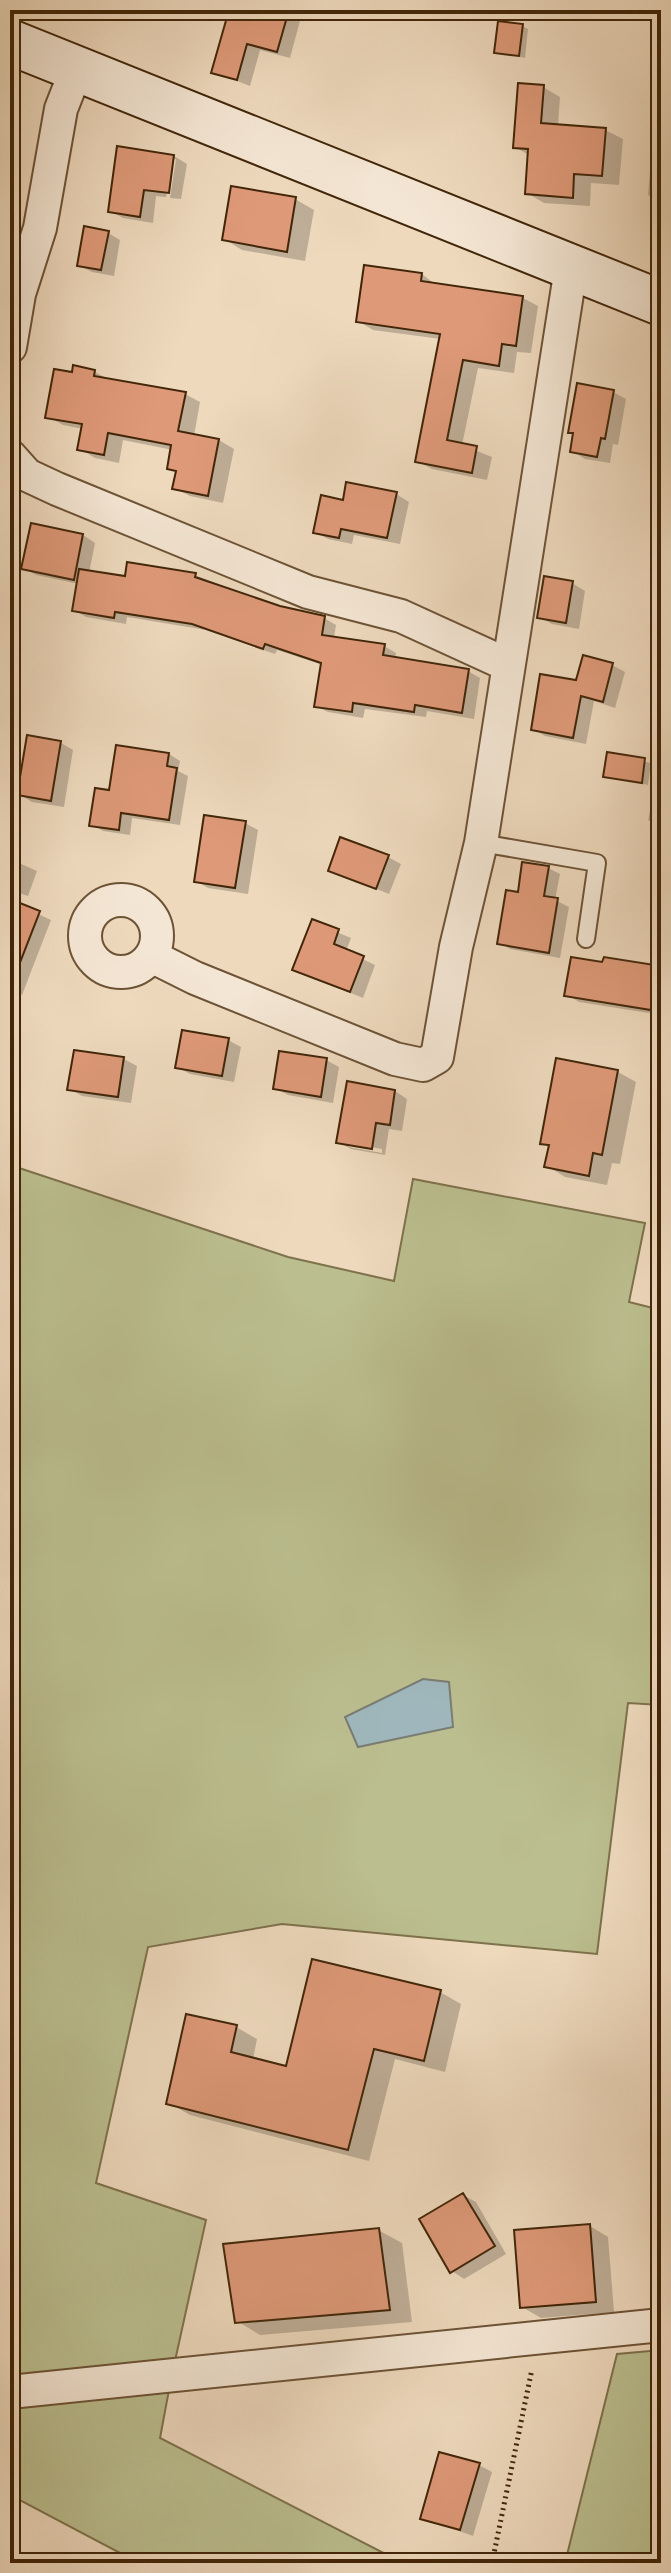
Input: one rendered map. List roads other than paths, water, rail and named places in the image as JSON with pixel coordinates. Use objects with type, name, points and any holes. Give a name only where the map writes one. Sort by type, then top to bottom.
[{"type":"street","points":[[10,42],[661,303]]},
{"type":"street","points":[[10,347],[19,294],[40,228],[61,109],[77,68]]},
{"type":"street","points":[[151,956],[195,978],[395,1059],[423,1065],[432,1063],[440,1049],[456,947],[481,843],[571,268]]},
{"type":"street","points":[[10,456],[27,475],[57,489],[308,592],[401,616],[508,665]]},
{"type":"street","points":[[10,2392],[661,2325]]},
{"type":"lane","points":[[481,843],[597,863],[586,939]]},
{"type":"water","points":[[423,1679],[449,1682],[453,1727],[358,1747],[345,1717]]}]
